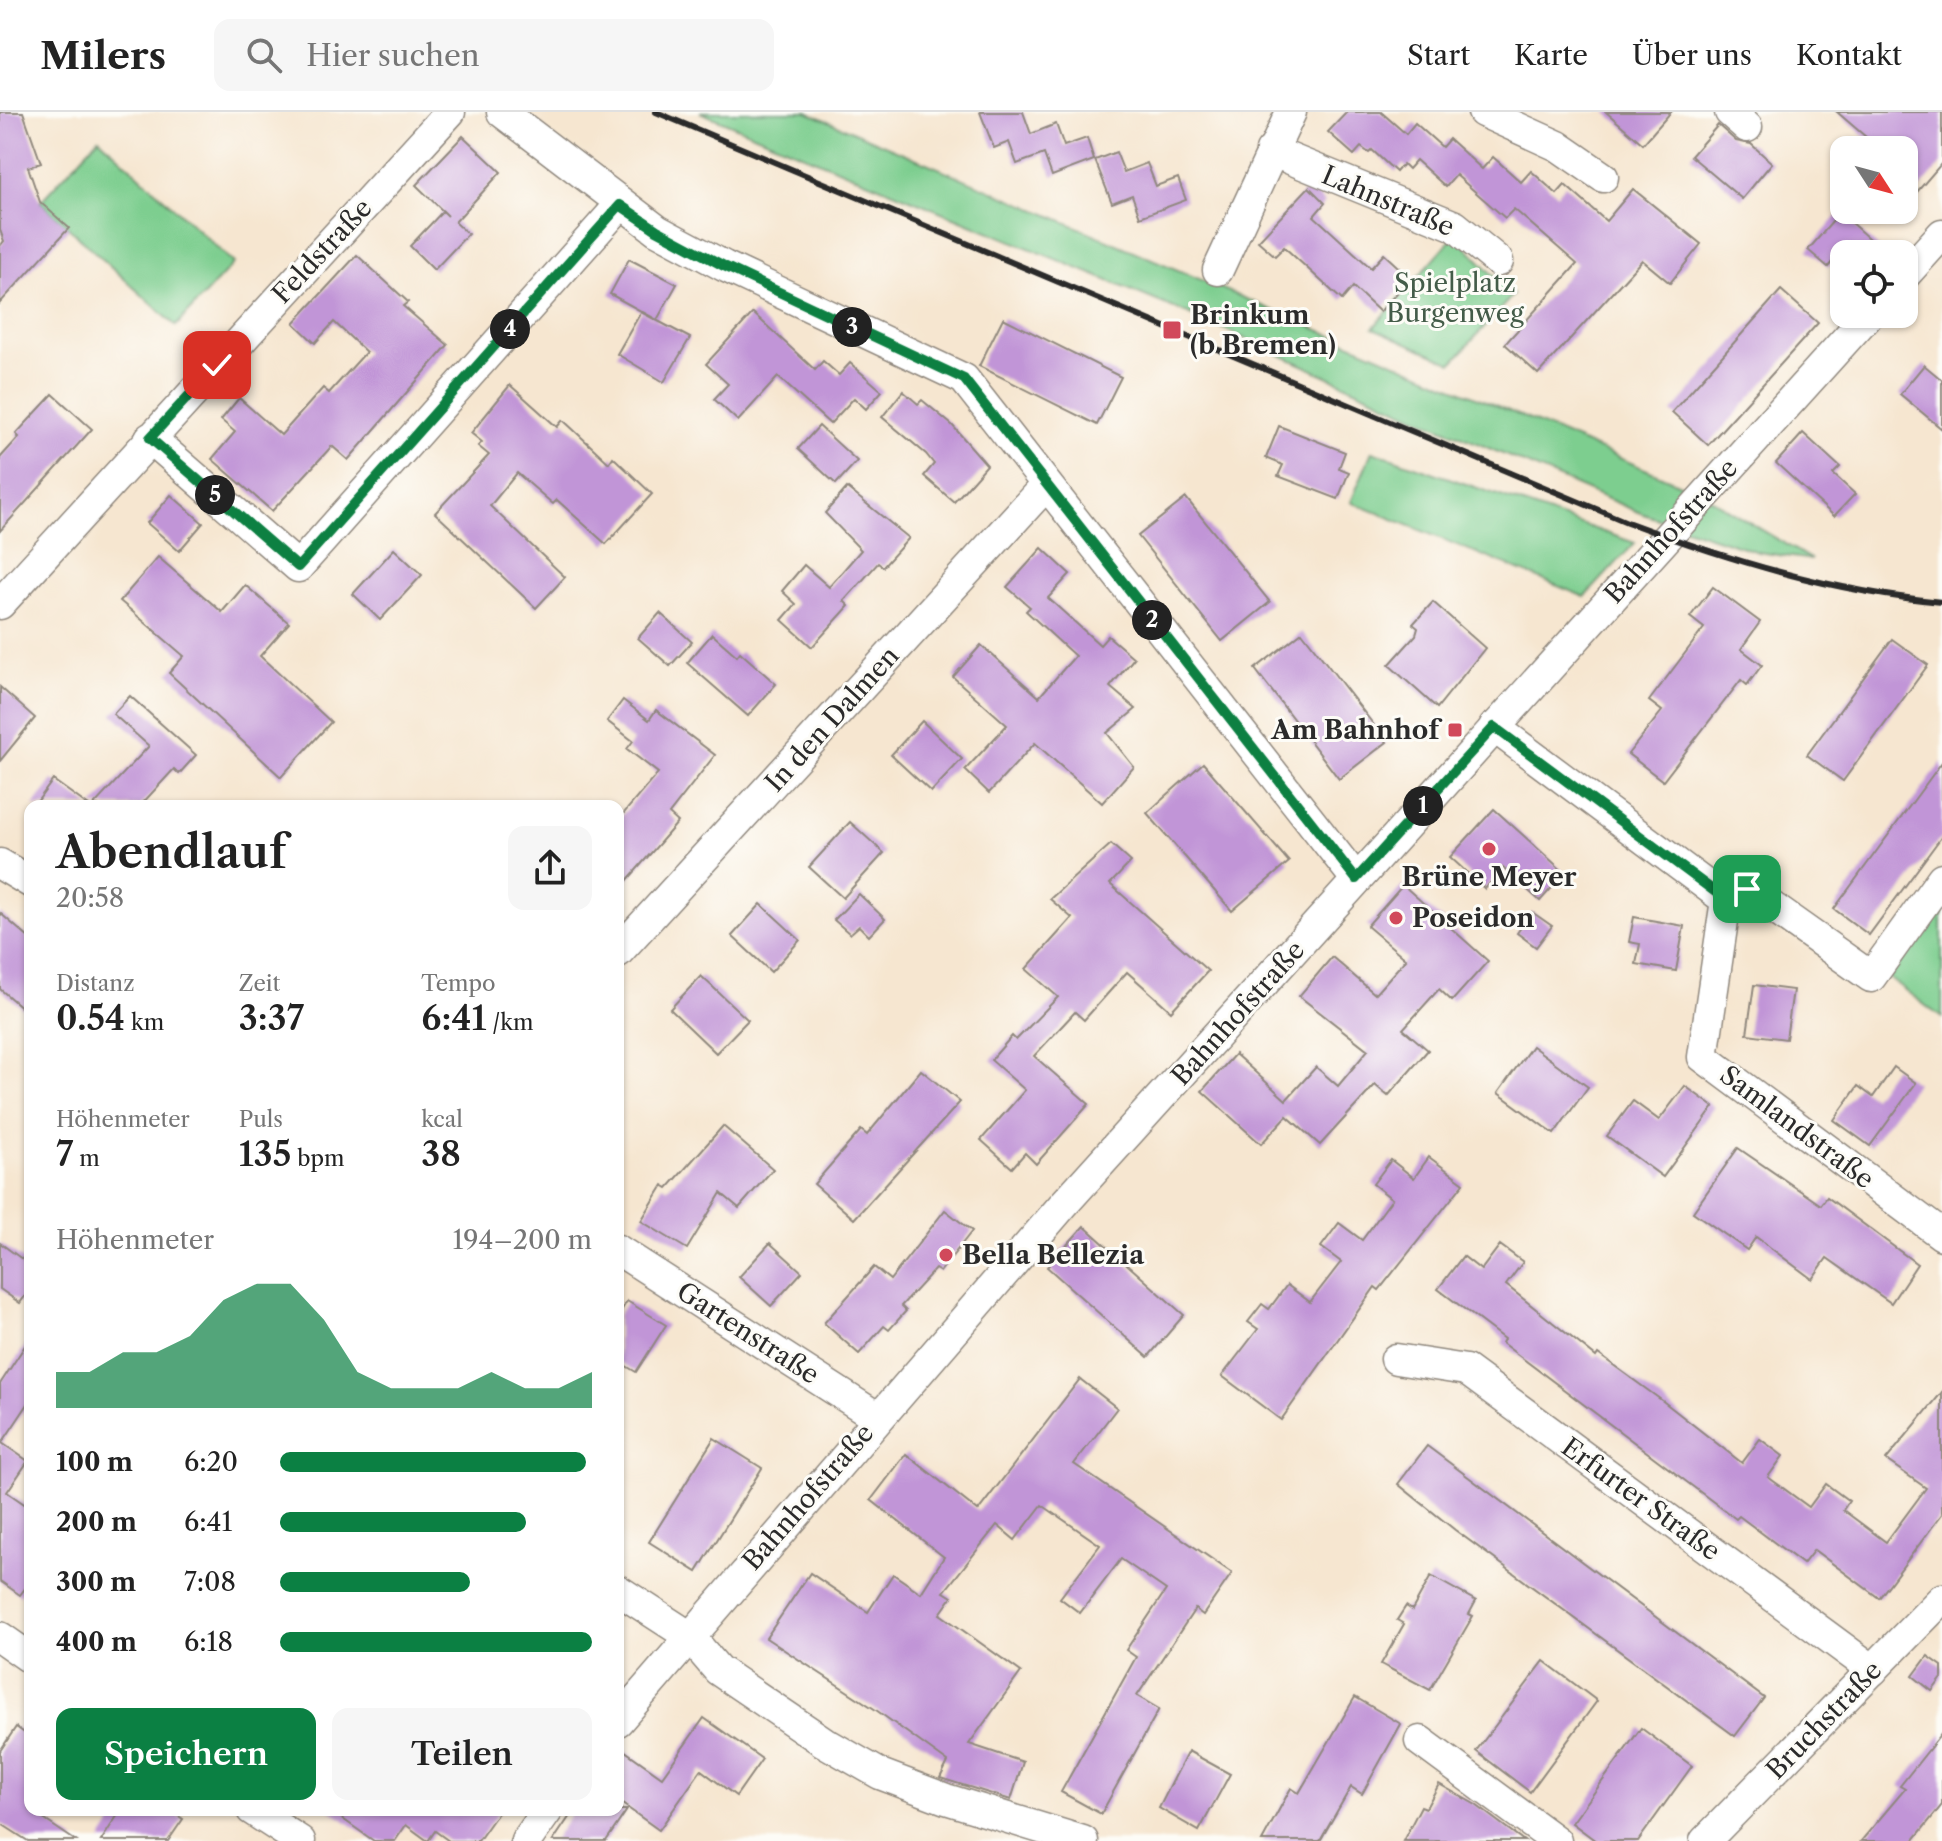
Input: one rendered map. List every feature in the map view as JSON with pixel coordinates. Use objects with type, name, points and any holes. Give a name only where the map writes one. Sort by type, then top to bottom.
[{"type":"street","name":"Feldstraße","points":[[0,604],[450,112]]},
{"type":"street","points":[[502,112],[620,205],[657,230],[724,266],[964,379],[1356,879]]},
{"type":"street","points":[[1218,270],[1291,112]]},
{"type":"street","points":[[1483,112],[1558,146],[1603,177]]},
{"type":"street","name":"Lahnstraße","points":[[1271,151],[1455,226],[1498,261]]},
{"type":"street","points":[[150,438],[298,567],[620,205]]},
{"type":"street","points":[[1918,261],[1942,234]]},
{"type":"street","name":"Bahnhofstraße","points":[[624,1714],[877,1417],[1356,879],[1856,328]]},
{"type":"street","name":"In den Dalmen","points":[[624,945],[1046,485]]},
{"type":"street","points":[[1494,727],[1726,900],[1737,882],[1871,977],[1942,878]]},
{"type":"street","points":[[0,864],[24,878]]},
{"type":"street","name":"Samlandstraße","points":[[1726,900],[1703,1057],[1942,1235]]},
{"type":"street","name":"Gartenstraße","points":[[624,1254],[877,1417]]},
{"type":"street","name":"Erfurter Straße","points":[[1396,1359],[1466,1370],[1873,1670]]},
{"type":"street","points":[[624,1594],[689,1636],[718,1670],[824,1742],[880,1774],[946,1799],[1083,1841]]},
{"type":"street","name":"Bruchstraße","points":[[1705,1841],[1942,1599]]},
{"type":"street","points":[[0,1637],[24,1654]]},
{"type":"street","points":[[1420,1741],[1556,1841]]},
{"type":"street","points":[[261,1816],[300,1841]]},
{"type":"street","points":[[526,1841],[544,1816]]},
{"type":"green space","points":[[700,112],[807,112],[1678,483],[1704,495],[1812,560],[1758,552],[1643,514],[1430,423],[1215,325]]},
{"type":"green space","points":[[99,138],[234,263],[176,326],[40,202]]},
{"type":"green space","name":"Spielplatz Burgenweg","points":[[1455,235],[1513,295],[1452,363],[1373,328]]},
{"type":"green space","points":[[1372,451],[1635,543],[1585,597],[1351,502]]},
{"type":"green space","points":[[1942,907],[1942,1018],[1889,978]]},
{"type":"building","points":[[0,112],[23,112],[41,163],[28,167],[40,202],[69,228],[0,303],[0,246],[4,241],[0,230]]},
{"type":"building","points":[[980,112],[1023,112],[1031,134],[1056,124],[1064,146],[1087,138],[1094,160],[1052,176],[1044,154],[1017,164],[1009,142],[994,148]]},
{"type":"building","points":[[1347,112],[1381,112],[1406,134],[1415,123],[1442,147],[1449,139],[1482,169],[1493,157],[1521,182],[1531,171],[1557,194],[1565,185],[1606,221],[1633,189],[1701,244],[1670,283],[1642,260],[1538,374],[1505,344],[1577,264],[1514,209],[1505,218],[1456,175],[1446,187],[1416,160],[1408,169],[1403,164],[1396,172],[1372,150],[1369,153],[1361,147],[1354,155],[1328,132]]},
{"type":"building","points":[[1606,112],[1671,112],[1643,144]]},
{"type":"building","points":[[1837,112],[1942,112],[1942,163],[1918,191],[1918,136],[1865,136]]},
{"type":"building","points":[[1718,125],[1736,141],[1751,144],[1772,163],[1742,199],[1691,156]]},
{"type":"building","points":[[463,136],[501,172],[455,222],[468,234],[434,270],[410,246],[443,211],[416,185]]},
{"type":"building","points":[[1116,152],[1124,172],[1147,163],[1156,186],[1178,178],[1186,200],[1140,217],[1132,195],[1112,203],[1095,160]]},
{"type":"building","points":[[1309,187],[1325,203],[1314,216],[1371,268],[1384,254],[1410,278],[1380,312],[1353,287],[1342,300],[1284,247],[1275,256],[1258,241]]},
{"type":"building","points":[[1830,224],[1852,224],[1870,240],[1830,240],[1828,267],[1808,250]]},
{"type":"building","points":[[357,255],[408,302],[403,306],[448,345],[348,460],[332,446],[272,511],[212,459],[235,432],[221,420],[239,398],[281,435],[323,388],[329,393],[366,352],[334,322],[315,343],[294,323]]},
{"type":"building","points":[[629,259],[677,284],[657,320],[610,294]]},
{"type":"building","points":[[1781,290],[1818,323],[1708,445],[1672,412]]},
{"type":"building","points":[[641,312],[690,338],[664,382],[617,354]]},
{"type":"building","points":[[753,313],[815,370],[823,361],[839,375],[850,363],[882,391],[866,409],[854,398],[830,424],[778,377],[738,421],[714,399],[728,384],[706,364]]},
{"type":"building","points":[[1003,318],[1121,377],[1097,425],[979,366]]},
{"type":"building","points":[[1924,365],[1942,380],[1942,429],[1900,394]]},
{"type":"building","points":[[510,385],[557,427],[563,420],[609,463],[613,457],[652,494],[606,544],[557,500],[553,504],[517,473],[490,506],[565,577],[536,608],[435,513],[489,455],[478,446],[482,442],[471,433]]},
{"type":"building","points":[[903,391],[918,404],[922,400],[952,425],[987,465],[954,502],[924,476],[934,464],[926,454],[882,417]]},
{"type":"building","points":[[53,394],[92,429],[0,531],[0,458],[19,437],[16,434]]},
{"type":"building","points":[[819,426],[857,461],[836,484],[798,449]]},
{"type":"building","points":[[1279,426],[1345,452],[1339,468],[1349,472],[1338,499],[1278,476],[1283,465],[1266,458]]},
{"type":"building","points":[[1803,433],[1840,467],[1833,474],[1855,494],[1834,516],[1776,463]]},
{"type":"building","points":[[847,488],[909,538],[883,567],[878,563],[844,601],[849,606],[812,647],[782,620],[796,604],[782,591],[804,565],[829,587],[861,550],[825,513]]},
{"type":"building","points":[[171,495],[203,523],[179,551],[147,523]]},
{"type":"building","points":[[1186,498],[1270,602],[1222,641],[1138,536]]},
{"type":"building","points":[[1042,548],[1070,574],[1048,598],[1100,645],[1108,636],[1134,658],[1110,687],[1136,709],[1107,733],[1134,767],[1102,803],[1035,743],[989,793],[965,770],[1007,725],[953,677],[981,645],[1039,697],[1075,656],[1026,611],[1030,607],[1007,587]]},
{"type":"building","points":[[394,549],[422,575],[380,620],[353,594]]},
{"type":"building","points":[[158,557],[222,612],[245,585],[289,623],[260,656],[331,722],[281,777],[169,673],[184,656],[120,601]]},
{"type":"building","points":[[1713,587],[1760,622],[1741,649],[1762,665],[1747,685],[1741,680],[1663,781],[1628,754],[1662,711],[1649,701],[1704,628],[1690,617]]},
{"type":"building","points":[[1433,602],[1485,648],[1437,708],[1389,665],[1416,635],[1418,628],[1413,624]]},
{"type":"building","points":[[660,613],[692,642],[670,666],[638,638]]},
{"type":"building","points":[[1302,632],[1387,742],[1339,779],[1255,669]]},
{"type":"building","points":[[712,634],[737,656],[740,652],[776,684],[748,716],[687,663]]},
{"type":"building","points":[[1892,639],[1928,665],[1843,781],[1807,755]]},
{"type":"building","points":[[0,687],[35,718],[0,761]]},
{"type":"building","points":[[130,696],[196,755],[179,774],[174,769],[146,800],[99,800],[149,746],[113,714]]},
{"type":"building","points":[[623,700],[649,720],[656,710],[715,755],[669,814],[678,822],[624,884],[624,813],[658,773],[627,749],[633,741],[607,721]]},
{"type":"building","points":[[922,721],[962,759],[931,792],[891,755]]},
{"type":"building","points":[[1942,762],[1942,836],[1869,935],[1834,909]]},
{"type":"building","points":[[1203,763],[1289,862],[1232,911],[1147,813]]},
{"type":"building","points":[[53,780],[81,800],[38,800]]},
{"type":"building","name":"Brüne Meyer","points":[[1494,809],[1565,873],[1540,901],[1503,868],[1485,889],[1450,857]]},
{"type":"building","points":[[850,822],[884,853],[843,898],[809,867]]},
{"type":"building","points":[[1111,844],[1131,862],[1110,884],[1208,971],[1171,1011],[1127,972],[1084,1020],[1075,1012],[1034,1056],[1089,1104],[1036,1164],[1025,1153],[1012,1168],[981,1140],[1025,1090],[991,1060],[1012,1036],[1016,1040],[1058,997],[1026,969],[1072,918],[1050,899]]},
{"type":"building","points":[[1403,885],[1488,961],[1452,1001],[1439,989],[1403,1029],[1428,1050],[1388,1096],[1375,1085],[1320,1145],[1287,1116],[1261,1144],[1202,1091],[1235,1054],[1286,1100],[1316,1067],[1338,1086],[1368,1050],[1299,996],[1332,957],[1375,994],[1406,959],[1367,926]]},
{"type":"building","points":[[859,894],[885,919],[869,936],[859,926],[850,934],[834,920]]},
{"type":"building","points":[[761,904],[800,940],[771,972],[732,936]]},
{"type":"building","points":[[1532,912],[1552,926],[1536,947],[1517,933]]},
{"type":"building","points":[[0,913],[24,934],[24,1010],[0,989]]},
{"type":"building","points":[[1634,917],[1684,926],[1676,971],[1636,964],[1640,944],[1629,942]]},
{"type":"building","points":[[701,976],[748,1020],[716,1053],[670,1009]]},
{"type":"building","points":[[1754,985],[1793,990],[1786,1039],[1747,1034]]},
{"type":"building","points":[[1532,1046],[1588,1087],[1554,1134],[1498,1093]]},
{"type":"building","points":[[1894,1067],[1916,1083],[1870,1146],[1834,1120],[1858,1086],[1873,1097]]},
{"type":"building","points":[[921,1070],[960,1102],[854,1219],[814,1184],[861,1130],[867,1135]]},
{"type":"building","points":[[1685,1086],[1714,1107],[1663,1177],[1607,1136],[1633,1101],[1659,1120]]},
{"type":"building","points":[[723,1126],[773,1169],[739,1208],[721,1193],[687,1249],[641,1221],[663,1185],[668,1188]]},
{"type":"building","points":[[1738,1148],[1821,1205],[1827,1197],[1917,1264],[1891,1303],[1827,1258],[1812,1279],[1756,1237],[1747,1250],[1693,1212]]},
{"type":"building","points":[[1429,1157],[1464,1183],[1379,1290],[1375,1287],[1281,1420],[1222,1376],[1258,1329],[1248,1322],[1262,1304],[1269,1309],[1287,1285],[1310,1302],[1341,1262],[1321,1247],[1339,1223],[1362,1240],[1392,1199],[1373,1184],[1391,1160],[1414,1178]]},
{"type":"building","points":[[945,1210],[972,1231],[940,1272],[935,1269],[901,1306],[906,1311],[889,1330],[884,1326],[859,1354],[824,1323],[874,1267],[890,1280]]},
{"type":"building","points":[[1084,1226],[1184,1315],[1148,1357],[1047,1267]]},
{"type":"building","points":[[0,1243],[24,1261],[24,1297],[20,1303],[0,1289]]},
{"type":"building","points":[[770,1243],[802,1272],[771,1306],[739,1277]]},
{"type":"building","points":[[1500,1245],[1523,1262],[1506,1285],[1596,1357],[1598,1354],[1742,1463],[1760,1439],[1783,1456],[1768,1477],[1809,1507],[1826,1484],[1849,1501],[1843,1510],[1886,1542],[1926,1488],[1886,1460],[1942,1392],[1942,1514],[1879,1598],[1814,1550],[1803,1564],[1739,1516],[1736,1519],[1502,1343],[1504,1339],[1438,1289],[1463,1256],[1481,1270]]},
{"type":"building","points":[[627,1301],[666,1325],[636,1372],[624,1365],[624,1306]]},
{"type":"building","points":[[24,1347],[24,1410],[2,1443],[24,1458],[24,1467],[7,1492],[24,1504],[24,1590],[20,1595],[0,1581],[0,1384]]},
{"type":"building","points":[[1080,1379],[1117,1408],[1074,1464],[1232,1573],[1203,1615],[1195,1609],[1137,1696],[1159,1709],[1101,1814],[1061,1792],[1136,1657],[1126,1650],[1166,1590],[1121,1559],[1080,1613],[1060,1598],[1100,1545],[1042,1505],[1015,1540],[997,1525],[944,1592],[952,1597],[940,1614],[1021,1672],[969,1744],[1023,1762],[1011,1800],[940,1778],[948,1762],[876,1710],[766,1638],[810,1573],[868,1612],[893,1574],[921,1593],[944,1557],[871,1500],[906,1454],[978,1511]]},
{"type":"building","points":[[714,1438],[762,1468],[697,1572],[649,1542]]},
{"type":"building","points":[[1427,1446],[1764,1698],[1735,1736],[1455,1530],[1398,1484]]},
{"type":"building","points":[[1431,1576],[1476,1601],[1469,1614],[1473,1616],[1430,1690],[1381,1664],[1404,1624],[1397,1620],[1406,1606],[1412,1610]]},
{"type":"building","points":[[1928,1656],[1942,1666],[1942,1678],[1932,1691],[1913,1676]]},
{"type":"building","points":[[1544,1661],[1597,1701],[1530,1792],[1476,1751]]},
{"type":"building","points":[[1355,1697],[1401,1724],[1362,1794],[1351,1787],[1320,1841],[1262,1841],[1291,1788],[1299,1793]]},
{"type":"building","points":[[704,1718],[762,1759],[736,1796],[701,1770],[659,1830],[624,1805],[624,1750],[662,1777]]},
{"type":"building","points":[[16,1727],[24,1733],[24,1816],[39,1816],[76,1841],[28,1841],[0,1823],[0,1751]]},
{"type":"building","points":[[1641,1728],[1692,1766],[1638,1841],[1596,1841],[1572,1823]]},
{"type":"building","points":[[1942,1733],[1942,1805],[1913,1841],[1861,1841],[1905,1789],[1900,1786]]},
{"type":"building","points":[[1188,1751],[1230,1774],[1199,1831],[1159,1808]]},
{"type":"building","points":[[1439,1784],[1476,1805],[1524,1841],[1403,1841],[1421,1806],[1426,1808]]},
{"type":"building","points":[[117,1816],[178,1816],[183,1819],[168,1841],[101,1841]]},
{"type":"building","points":[[339,1816],[496,1816],[478,1841],[449,1841],[435,1831],[428,1841],[406,1825],[395,1841],[374,1841]]},
{"type":"building","points":[[570,1816],[623,1816],[606,1841],[553,1841]]},
{"type":"railway","points":[[656,112],[1627,522],[1704,549],[1821,582],[1942,602]]},
{"type":"place","name":"Brinkum (b Bremen)","points":[[1172,330]]},
{"type":"place","name":"Am Bahnhof","points":[[1455,730]]},
{"type":"place","name":"Brüne Meyer","points":[[1489,849]]},
{"type":"place","name":"Poseidon","points":[[1396,918]]},
{"type":"place","name":"Bella Bellezia","points":[[946,1255]]},
{"type":"route","points":[[217,365],[150,438],[298,567],[620,205],[657,230],[724,266],[964,379],[1356,879],[1494,727],[1726,900],[1737,882],[1747,889]]}]
